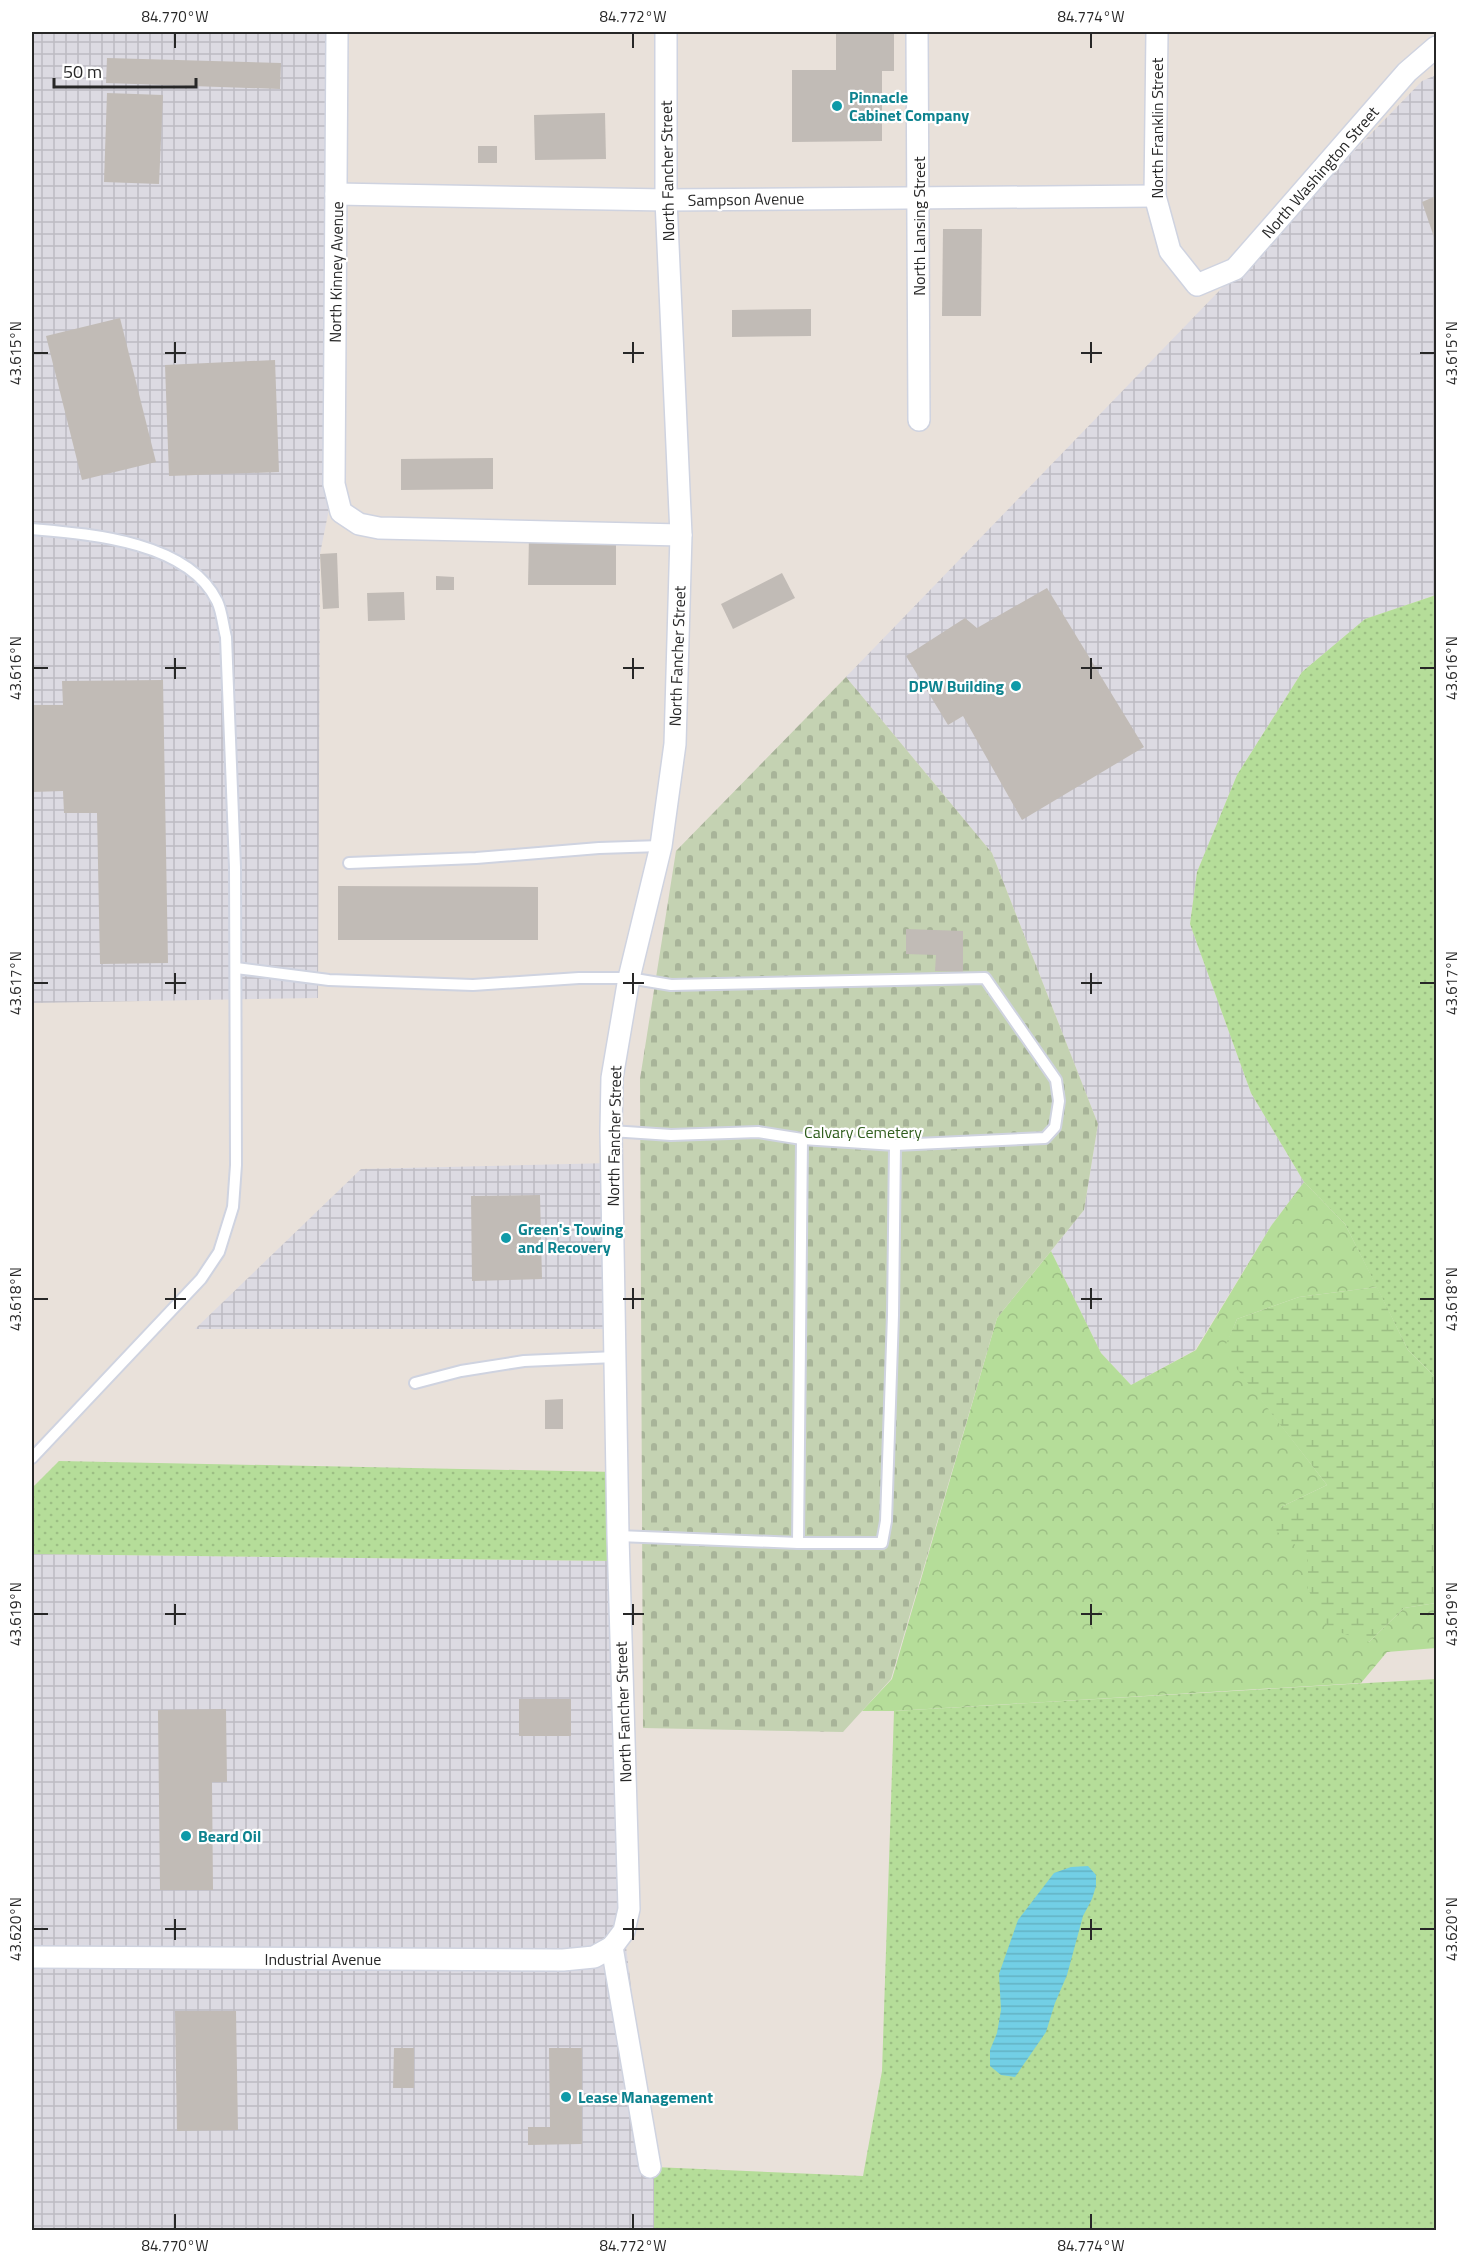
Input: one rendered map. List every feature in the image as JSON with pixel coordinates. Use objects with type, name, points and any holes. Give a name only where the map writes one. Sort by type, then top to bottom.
[{"type":"street","name":"North Kinney Avenue","points":[[337,32],[334,484],[342,512],[359,524],[379,528],[681,535]]},
{"type":"street","name":"North Fancher Street","points":[[612,1947],[624,1931],[629,1909],[618,1536],[612,1078],[628,978],[661,846],[675,744],[681,535],[666,200],[666,32]]},
{"type":"street","name":"North Lansing Street","points":[[917,32],[919,420]]},
{"type":"street","name":"North Franklin Street","points":[[1157,32],[1155,196],[1170,251],[1197,285]]},
{"type":"street","name":"North Washington Street","points":[[1197,285],[1235,269],[1407,72],[1437,47]]},
{"type":"street","name":"Sampson Avenue","points":[[336,194],[666,200],[1155,196]]},
{"type":"street","name":"Industrial Avenue","points":[[32,1957],[563,1960],[594,1957],[612,1947]]},
{"type":"street","points":[[612,1947],[650,2167]]},
{"type":"lane","points":[[32,529],[93,535],[160,551],[198,576],[218,601],[226,637],[236,968],[236,1165],[233,1207],[219,1252],[193,1288],[32,1458]]},
{"type":"lane","points":[[349,863],[476,858],[598,848],[661,846]]},
{"type":"lane","points":[[236,968],[329,980],[473,985],[579,978],[628,978],[671,985],[985,978],[1056,1080],[1059,1101],[1055,1127],[1045,1138],[895,1145],[802,1139],[758,1132],[671,1135],[611,1131]]},
{"type":"lane","points":[[798,1543],[802,1139]]},
{"type":"lane","points":[[618,1536],[798,1543],[882,1543],[886,1521],[892,1338],[895,1145]]},
{"type":"lane","points":[[416,1383],[461,1371],[524,1361],[615,1357]]},
{"type":"shaded area","points":[[32,32],[330,32],[334,484],[320,554],[318,998],[32,1003]]},
{"type":"shaded area","points":[[1436,75],[1436,595],[1365,619],[1302,672],[1237,775],[1197,872],[1190,924],[1251,1093],[1304,1182],[1271,1226],[1195,1350],[1131,1385],[1101,1353],[1051,1251],[1084,1210],[1098,1124],[992,853],[846,677],[1422,81]]},
{"type":"shaded area","points":[[611,1163],[614,1329],[195,1329],[361,1169]]},
{"type":"shaded area","points":[[32,1554],[619,1561],[624,1931],[654,2167],[654,2230],[32,2230]]},
{"type":"green space","points":[[1436,595],[1436,1378],[1408,1350],[1345,1224],[1304,1182],[1251,1093],[1190,924],[1197,872],[1237,775],[1302,672],[1365,619]]},
{"type":"green space","name":"Calvary Cemetery","points":[[846,677],[992,853],[1098,1124],[1084,1210],[997,1318],[891,1679],[843,1732],[643,1728],[640,1079],[676,851]]},
{"type":"green space","points":[[1304,1182],[1345,1224],[1377,1287],[1299,1297],[1237,1319],[1224,1351],[1327,1485],[1281,1507],[1308,1554],[1308,1589],[1369,1642],[1404,1608],[1436,1603],[1436,1648],[1387,1652],[1361,1683],[862,1711],[892,1679],[997,1318],[1051,1251],[1101,1353],[1131,1385],[1196,1350],[1271,1226]]},
{"type":"green space","points":[[1377,1287],[1408,1350],[1436,1378],[1436,1603],[1404,1608],[1369,1642],[1327,1628],[1308,1589],[1308,1554],[1276,1531],[1281,1507],[1327,1485],[1223,1351],[1237,1319],[1299,1297]]},
{"type":"green space","points":[[59,1461],[617,1472],[619,1561],[32,1554],[32,1488]]},
{"type":"green space","points":[[1436,1679],[1436,2230],[654,2230],[654,2167],[863,2176],[882,2071],[894,1711]]},
{"type":"water","points":[[1088,1866],[1096,1875],[1096,1886],[1083,1916],[1067,1975],[1046,2032],[1015,2077],[1001,2075],[990,2066],[990,2050],[997,2033],[1001,2010],[999,1974],[1018,1920],[1054,1873],[1071,1867]]},
{"type":"building","name":"Pinnacle Cabinet Company","points":[[836,32],[894,32],[894,71],[882,71],[882,141],[792,142],[792,70],[836,70]]},
{"type":"building","points":[[107,58],[281,63],[280,89],[106,83]]},
{"type":"building","points":[[107,93],[163,95],[159,184],[104,182]]},
{"type":"building","points":[[605,113],[606,159],[535,160],[534,115]]},
{"type":"building","points":[[478,146],[497,146],[497,163],[478,163]]},
{"type":"building","points":[[1436,196],[1436,243],[1422,202]]},
{"type":"building","points":[[943,229],[982,229],[981,316],[942,316]]},
{"type":"building","points":[[811,309],[811,336],[732,337],[732,310]]},
{"type":"building","points":[[120,318],[156,462],[82,480],[46,336]]},
{"type":"building","points":[[275,360],[279,472],[169,476],[165,365]]},
{"type":"building","points":[[493,458],[493,489],[401,490],[401,459]]},
{"type":"building","points":[[529,536],[616,537],[616,585],[528,585]]},
{"type":"building","points":[[337,553],[339,608],[323,609],[320,554]]},
{"type":"building","points":[[782,573],[795,598],[733,629],[721,604]]},
{"type":"building","points":[[436,576],[454,577],[454,590],[436,590]]},
{"type":"building","name":"DPW Building","points":[[1047,588],[1144,747],[1022,820],[963,716],[948,725],[906,656],[965,618],[977,628]]},
{"type":"building","points":[[404,592],[405,620],[368,621],[367,593]]},
{"type":"building","points":[[163,680],[168,963],[100,964],[97,813],[64,813],[63,791],[32,792],[32,705],[63,705],[62,681]]},
{"type":"building","points":[[338,886],[538,887],[538,940],[338,940]]},
{"type":"building","points":[[906,929],[963,931],[963,972],[935,971],[936,955],[906,954]]},
{"type":"building","name":"Green's Towing and Recovery","points":[[540,1195],[542,1279],[472,1281],[471,1196]]},
{"type":"building","points":[[563,1399],[563,1429],[545,1429],[545,1400]]},
{"type":"building","points":[[519,1699],[571,1699],[571,1736],[519,1736]]},
{"type":"building","name":"Beard Oil","points":[[226,1709],[227,1782],[212,1782],[213,1890],[160,1890],[158,1710]]},
{"type":"building","points":[[175,2011],[236,2011],[238,2130],[177,2131]]},
{"type":"building","points":[[394,2048],[414,2048],[414,2088],[393,2088]]},
{"type":"building","name":"Lease Management","points":[[549,2048],[582,2048],[582,2144],[528,2145],[528,2127],[550,2127]]},
{"type":"place","name":"Pinnacle Cabinet Company","points":[[837,106]]},
{"type":"place","name":"DPW Building","points":[[1016,686]]},
{"type":"place","name":"Green's Towing and Recovery","points":[[506,1238]]},
{"type":"place","name":"Beard Oil","points":[[186,1836]]},
{"type":"place","name":"Lease Management","points":[[566,2097]]}]
